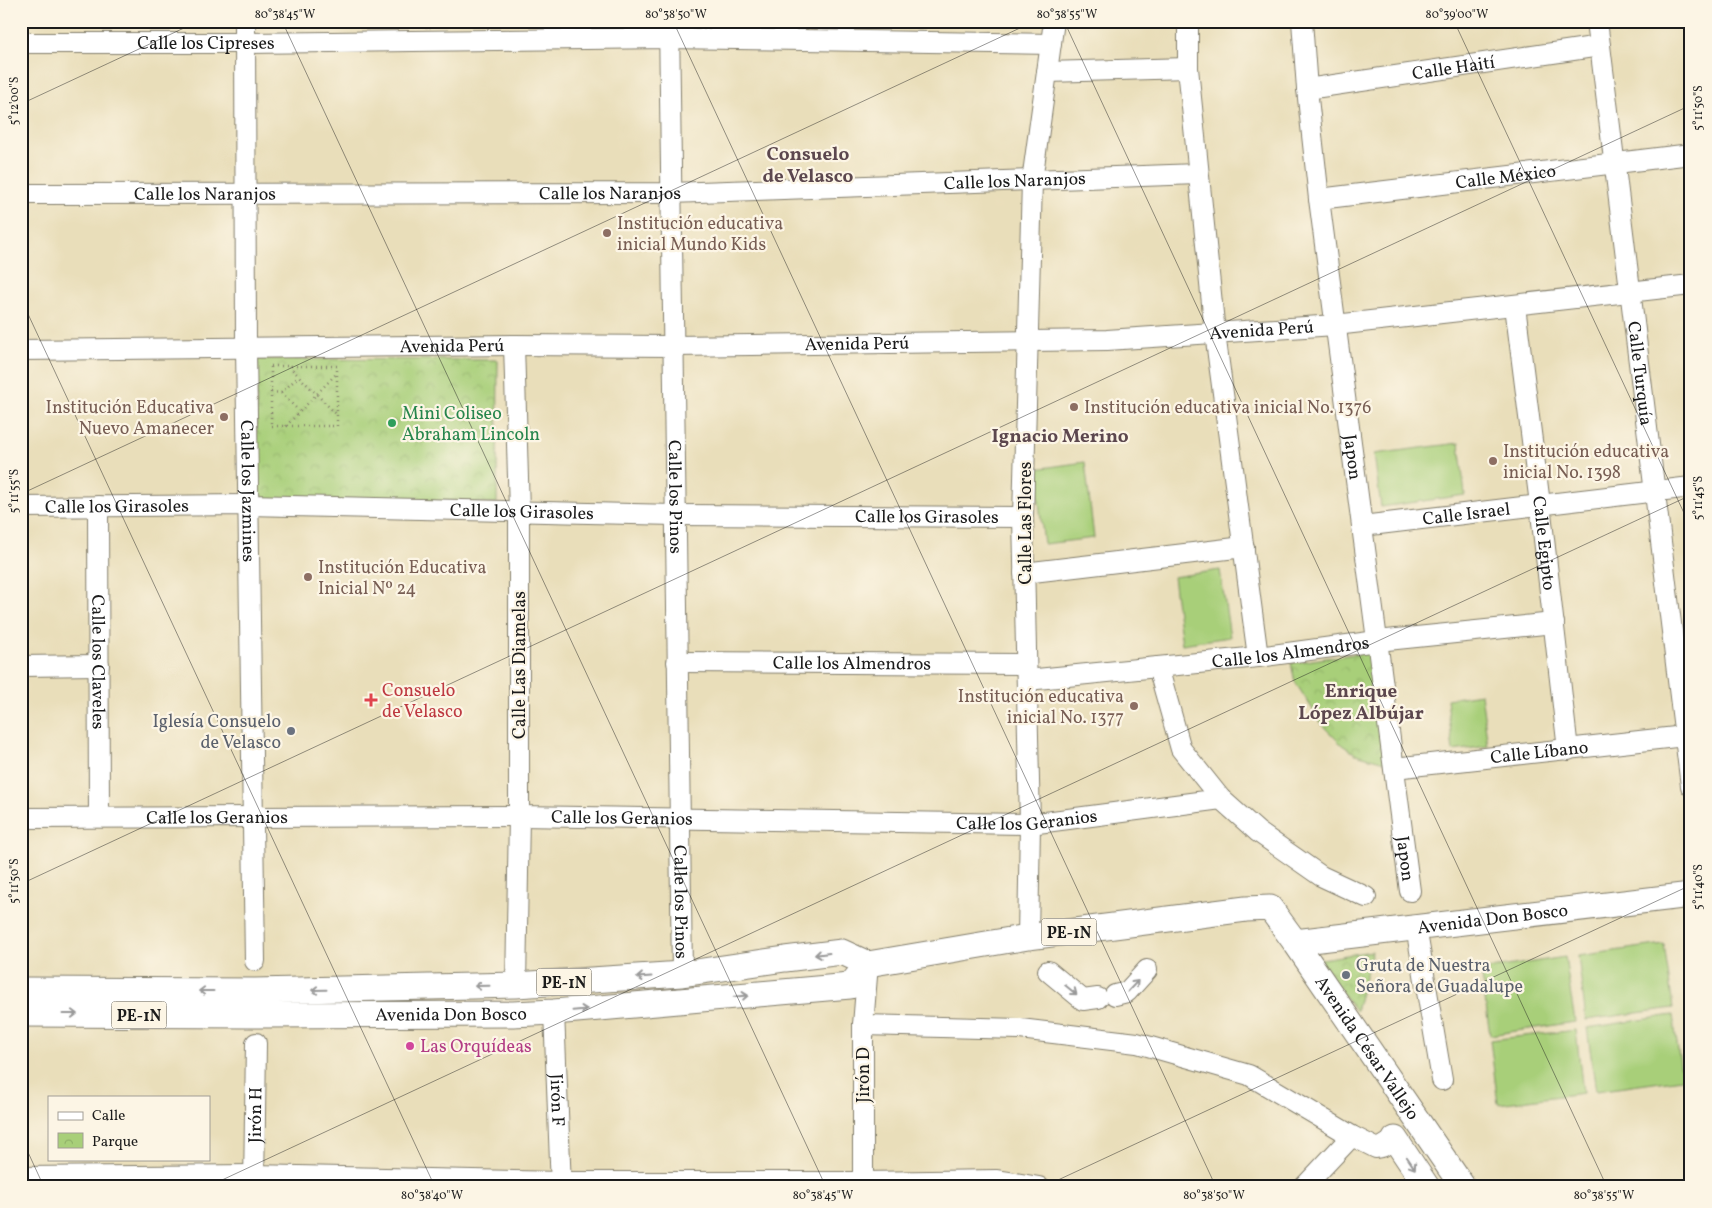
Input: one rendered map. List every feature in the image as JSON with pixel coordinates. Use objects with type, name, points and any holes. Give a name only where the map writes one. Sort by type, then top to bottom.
[{"type":"main road","name":"Avenida Don Bosco","points":[[1295,942],[1691,895]]},
{"type":"main road","name":"Avenida César Vallejo","points":[[1028,937],[1246,909],[1270,908],[1463,1187]]},
{"type":"main road","name":"PE-1N","points":[[868,964],[1028,937]]},
{"type":"main road","name":"Avenida Don Bosco","points":[[21,990],[255,991],[516,985],[682,974],[842,952],[868,964],[850,986],[554,1012],[256,1015],[21,1014]]},
{"type":"main road","points":[[255,991],[256,1015]]},
{"type":"main road","name":"Avenida César Vallejo","points":[[1395,1139],[1427,1187]]},
{"type":"street","name":"Calle los Jazmines","points":[[245,21],[246,348],[255,961]]},
{"type":"street","name":"Calle Las Flores","points":[[1028,937],[1030,824],[1023,517],[1032,181],[1054,21]]},
{"type":"street","points":[[1188,21],[1188,68],[1215,333],[1258,656]]},
{"type":"street","name":"Japon","points":[[1302,21],[1319,199],[1410,891]]},
{"type":"street","name":"Calle Turquía","points":[[1597,21],[1691,786]]},
{"type":"street","name":"Calle los Cipreses","points":[[21,43],[245,43],[669,30],[1051,44]]},
{"type":"street","name":"Calle los Pinos","points":[[669,30],[682,974]]},
{"type":"street","name":"Calle Haití","points":[[1307,89],[1600,46]]},
{"type":"street","points":[[1047,72],[1188,68]]},
{"type":"street","name":"Calle México","points":[[1319,199],[1691,154]]},
{"type":"street","name":"Calle los Naranjos","points":[[21,194],[671,193],[1198,174]]},
{"type":"street","name":"Avenida Perú","points":[[21,350],[514,345],[673,346],[1107,340],[1335,325],[1691,285]]},
{"type":"street","name":"Calle Egipto","points":[[1515,306],[1568,750]]},
{"type":"street","name":"Calle Las Diamelas","points":[[514,345],[519,511],[519,816],[516,985]]},
{"type":"street","name":"Calle Israel","points":[[1362,526],[1691,486]]},
{"type":"street","name":"Calle los Girasoles","points":[[21,507],[248,505],[675,515],[1023,517]]},
{"type":"street","name":"Calle los Claveles","points":[[98,506],[99,817]]},
{"type":"street","points":[[1024,572],[1244,547]]},
{"type":"street","name":"Calle los Almendros","points":[[677,662],[1026,672],[1158,667],[1377,641],[1554,623]]},
{"type":"street","points":[[21,666],[99,665]]},
{"type":"street","points":[[1158,667],[1181,749],[1221,800],[1258,832],[1321,876],[1366,897]]},
{"type":"street","name":"Calle Líbano","points":[[1394,768],[1685,736]]},
{"type":"street","name":"Calle los Geranios","points":[[21,818],[519,816],[1030,824],[1221,800]]},
{"type":"street","points":[[1416,927],[1442,1080]]},
{"type":"street","name":"Jirón D","points":[[863,1184],[863,1025],[868,964]]},
{"type":"street","points":[[1048,971],[1084,1000],[1127,992],[1147,970]]},
{"type":"street","name":"Jirón F","points":[[554,1012],[562,1184]]},
{"type":"street","points":[[863,1025],[1020,1028],[1137,1043],[1249,1074],[1352,1136],[1376,1148],[1382,1147],[1395,1139]]},
{"type":"street","name":"Jirón H","points":[[254,1181],[256,1043]]},
{"type":"street","points":[[1304,1187],[1352,1136]]},
{"type":"street","points":[[21,1177],[562,1184],[863,1184],[997,1180],[1039,1187]]},
{"type":"path","points":[[271,366],[289,366],[337,366],[337,426],[270,426],[271,366]]},
{"type":"path","points":[[289,366],[337,415]]},
{"type":"path","points":[[286,426],[337,372]]},
{"type":"path","points":[[281,393],[299,376]]},
{"type":"path","points":[[271,392],[281,393],[300,412]]},
{"type":"green space","points":[[257,359],[498,360],[497,503],[256,502]]},
{"type":"green space","points":[[1459,443],[1465,495],[1381,507],[1374,454]]},
{"type":"green space","points":[[1085,462],[1094,538],[1044,544],[1035,469]]},
{"type":"green space","points":[[1220,570],[1230,637],[1182,644],[1173,577]]},
{"type":"green space","points":[[1369,652],[1388,763],[1356,754],[1342,745],[1324,727],[1295,682],[1291,663]]},
{"type":"green space","points":[[1481,694],[1488,746],[1453,751],[1447,699]]},
{"type":"green space","points":[[1664,944],[1673,1008],[1586,1020],[1578,956]]},
{"type":"green space","points":[[1372,951],[1356,1011],[1316,960]]},
{"type":"green space","points":[[1565,957],[1575,1022],[1490,1035],[1481,970]]},
{"type":"green space","points":[[1673,1015],[1682,1079],[1596,1091],[1587,1028]]},
{"type":"green space","points":[[1576,1030],[1583,1093],[1498,1104],[1490,1040]]},
{"type":"place","name":"Institución educativa inicial Mundo Kids","points":[[607,233]]},
{"type":"place","name":"Institución educativa inicial No. 1376","points":[[1074,407]]},
{"type":"place","name":"Institución Educativa Nuevo Amanecer","points":[[224,417]]},
{"type":"place","name":"Mini Coliseo Abraham Lincoln","points":[[392,423]]},
{"type":"place","name":"Institución educativa inicial No. 1398","points":[[1493,461]]},
{"type":"place","name":"Institución Educativa Inicial Nº 24","points":[[308,577]]},
{"type":"place","name":"Consuelo de Velasco","points":[[371,700]]},
{"type":"place","name":"Institución educativa inicial No. 1377","points":[[1134,706]]},
{"type":"place","name":"Iglesía Consuelo de Velasco","points":[[291,731]]},
{"type":"place","name":"Gruta de Nuestra Señora de Guadalupe","points":[[1346,975]]},
{"type":"place","name":"Las Orquídeas","points":[[410,1046]]},
{"type":"district","name":"Consuelo de Velasco","points":[[808,164]]},
{"type":"district","name":"Ignacio Merino","points":[[1060,435]]},
{"type":"district","name":"Enrique López Albújar","points":[[1361,701]]}]
